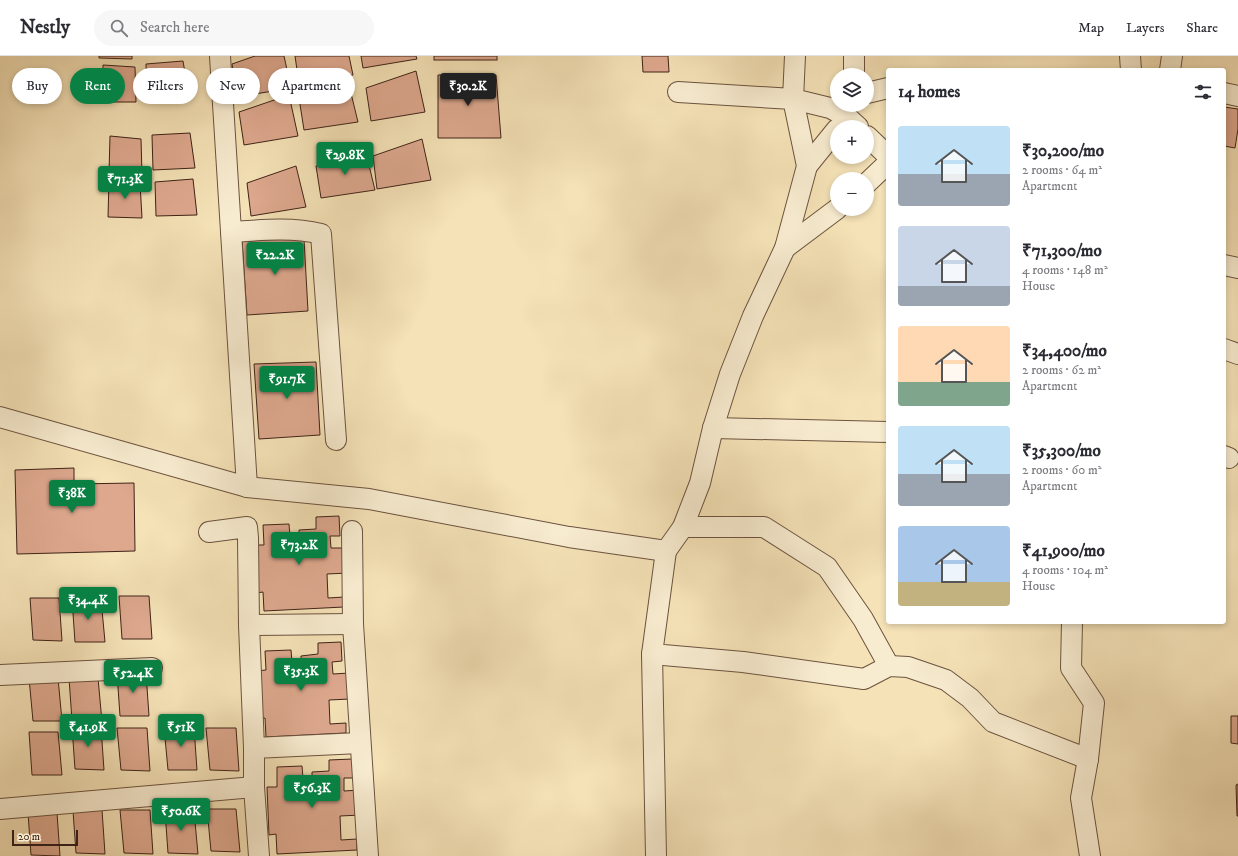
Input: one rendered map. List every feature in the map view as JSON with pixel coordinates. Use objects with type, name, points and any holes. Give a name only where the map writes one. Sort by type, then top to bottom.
[{"type":"street","points":[[220,56],[247,488]]},
{"type":"street","points":[[795,56],[793,99],[807,166]]},
{"type":"street","points":[[854,56],[854,68]]},
{"type":"street","points":[[1130,56],[1131,68]]},
{"type":"street","points":[[1170,68],[1172,56]]},
{"type":"street","points":[[874,91],[886,88]]},
{"type":"street","points":[[678,92],[793,99],[830,108],[845,120]]},
{"type":"street","points":[[1226,93],[1238,96]]},
{"type":"street","points":[[656,856],[652,654],[666,551],[683,528],[700,483],[713,428],[730,374],[753,316],[785,248],[807,166],[830,139]]},
{"type":"street","points":[[874,143],[886,154]]},
{"type":"street","points":[[874,176],[886,165]]},
{"type":"street","points":[[785,248],[830,214]]},
{"type":"street","points":[[231,232],[273,230],[310,231],[321,234],[336,440]]},
{"type":"street","points":[[1226,265],[1238,268]]},
{"type":"street","points":[[1226,351],[1238,354]]},
{"type":"street","points":[[0,417],[247,488],[369,499],[569,537],[666,551]]},
{"type":"street","points":[[713,428],[886,432]]},
{"type":"street","points":[[209,532],[247,527],[254,787],[260,856]]},
{"type":"street","points":[[683,528],[764,527],[827,567],[863,618],[889,666]]},
{"type":"street","points":[[352,531],[353,624],[368,856]]},
{"type":"street","points":[[249,625],[353,624]]},
{"type":"street","points":[[1072,624],[1071,668],[1094,703],[1088,759],[1081,798],[1090,856]]},
{"type":"street","points":[[652,654],[743,662],[864,679],[889,666],[908,667],[946,680],[970,698],[993,722],[1088,759]]},
{"type":"street","points":[[0,675],[152,668]]},
{"type":"street","points":[[254,748],[360,743]]},
{"type":"street","points":[[0,809],[254,787]]},
{"type":"building","points":[[99,56],[132,56],[132,59],[99,58]]},
{"type":"building","points":[[255,56],[284,56],[287,68],[268,68],[268,92],[260,93],[260,68],[233,68],[232,64]]},
{"type":"building","points":[[295,56],[349,56],[352,68],[297,68]]},
{"type":"building","points":[[361,56],[416,56],[417,59],[363,68]]},
{"type":"building","points":[[434,56],[497,56],[497,60],[434,60]]},
{"type":"building","points":[[642,56],[668,56],[669,72],[643,72]]},
{"type":"building","points":[[183,61],[184,68],[146,68],[146,64]]},
{"type":"building","points":[[103,65],[135,67],[133,68],[133,102],[125,102],[125,68],[103,68]]},
{"type":"building","points":[[416,71],[425,112],[371,121],[366,88]]},
{"type":"building","points":[[438,75],[496,75],[501,138],[438,138]]},
{"type":"building","points":[[268,102],[268,104],[291,104],[298,136],[244,145],[239,112]]},
{"type":"building","points":[[300,104],[354,104],[358,122],[304,130]]},
{"type":"building","points":[[1226,107],[1238,109],[1238,129],[1235,148],[1226,146]]},
{"type":"building","points":[[190,133],[195,168],[153,170],[152,135]]},
{"type":"building","points":[[110,136],[141,139],[142,174],[109,173]]},
{"type":"building","points":[[422,139],[431,180],[377,189],[373,156]]},
{"type":"building","points":[[365,149],[375,190],[321,198],[316,166]]},
{"type":"building","points":[[296,166],[306,207],[251,216],[247,183]]},
{"type":"building","points":[[193,179],[197,215],[156,216],[155,182]]},
{"type":"building","points":[[109,180],[140,183],[142,218],[108,217]]},
{"type":"building","points":[[304,239],[308,311],[247,315],[242,240]]},
{"type":"building","points":[[316,362],[320,435],[259,439],[254,364]]},
{"type":"building","points":[[74,468],[74,484],[134,483],[135,551],[17,554],[15,470]]},
{"type":"building","points":[[339,516],[340,536],[330,536],[331,548],[347,548],[348,573],[327,574],[328,598],[344,597],[344,607],[264,611],[263,592],[256,593],[254,545],[264,545],[263,525],[289,524],[290,536],[299,536],[299,530],[316,529],[316,517]]},
{"type":"building","points":[[119,596],[149,596],[152,639],[122,639]]},
{"type":"building","points":[[30,598],[59,598],[62,641],[33,640]]},
{"type":"building","points":[[72,599],[101,599],[105,642],[75,642]]},
{"type":"building","points":[[341,642],[342,661],[332,662],[333,674],[349,673],[350,699],[329,700],[330,724],[346,723],[346,733],[266,737],[265,718],[258,719],[256,671],[266,670],[265,651],[291,650],[292,662],[301,661],[301,656],[318,654],[318,643]]},
{"type":"building","points":[[117,673],[146,673],[149,716],[120,716]]},
{"type":"building","points":[[29,678],[58,678],[62,721],[33,721]]},
{"type":"building","points":[[69,678],[98,678],[102,722],[72,721]]},
{"type":"building","points":[[1231,716],[1238,716],[1238,744],[1231,743]]},
{"type":"building","points":[[72,727],[101,727],[104,770],[75,769]]},
{"type":"building","points":[[164,727],[194,727],[197,770],[168,770]]},
{"type":"building","points":[[117,728],[147,728],[150,771],[121,770]]},
{"type":"building","points":[[206,728],[236,728],[239,771],[210,770]]},
{"type":"building","points":[[29,732],[58,732],[62,775],[32,775]]},
{"type":"building","points":[[352,759],[353,778],[344,778],[344,791],[360,790],[361,815],[340,816],[341,840],[357,839],[357,850],[277,854],[276,834],[269,835],[267,787],[277,787],[277,767],[302,766],[303,778],[312,778],[312,772],[329,771],[329,760]]},
{"type":"building","points":[[1238,784],[1238,816],[1237,816],[1236,785]]},
{"type":"building","points":[[207,809],[236,809],[240,852],[211,851]]},
{"type":"building","points":[[102,810],[105,854],[76,853],[73,811]]},
{"type":"building","points":[[120,810],[150,810],[153,854],[124,853]]},
{"type":"building","points":[[165,811],[194,811],[198,854],[168,853]]},
{"type":"building","points":[[28,813],[57,813],[60,856],[31,855]]}]
